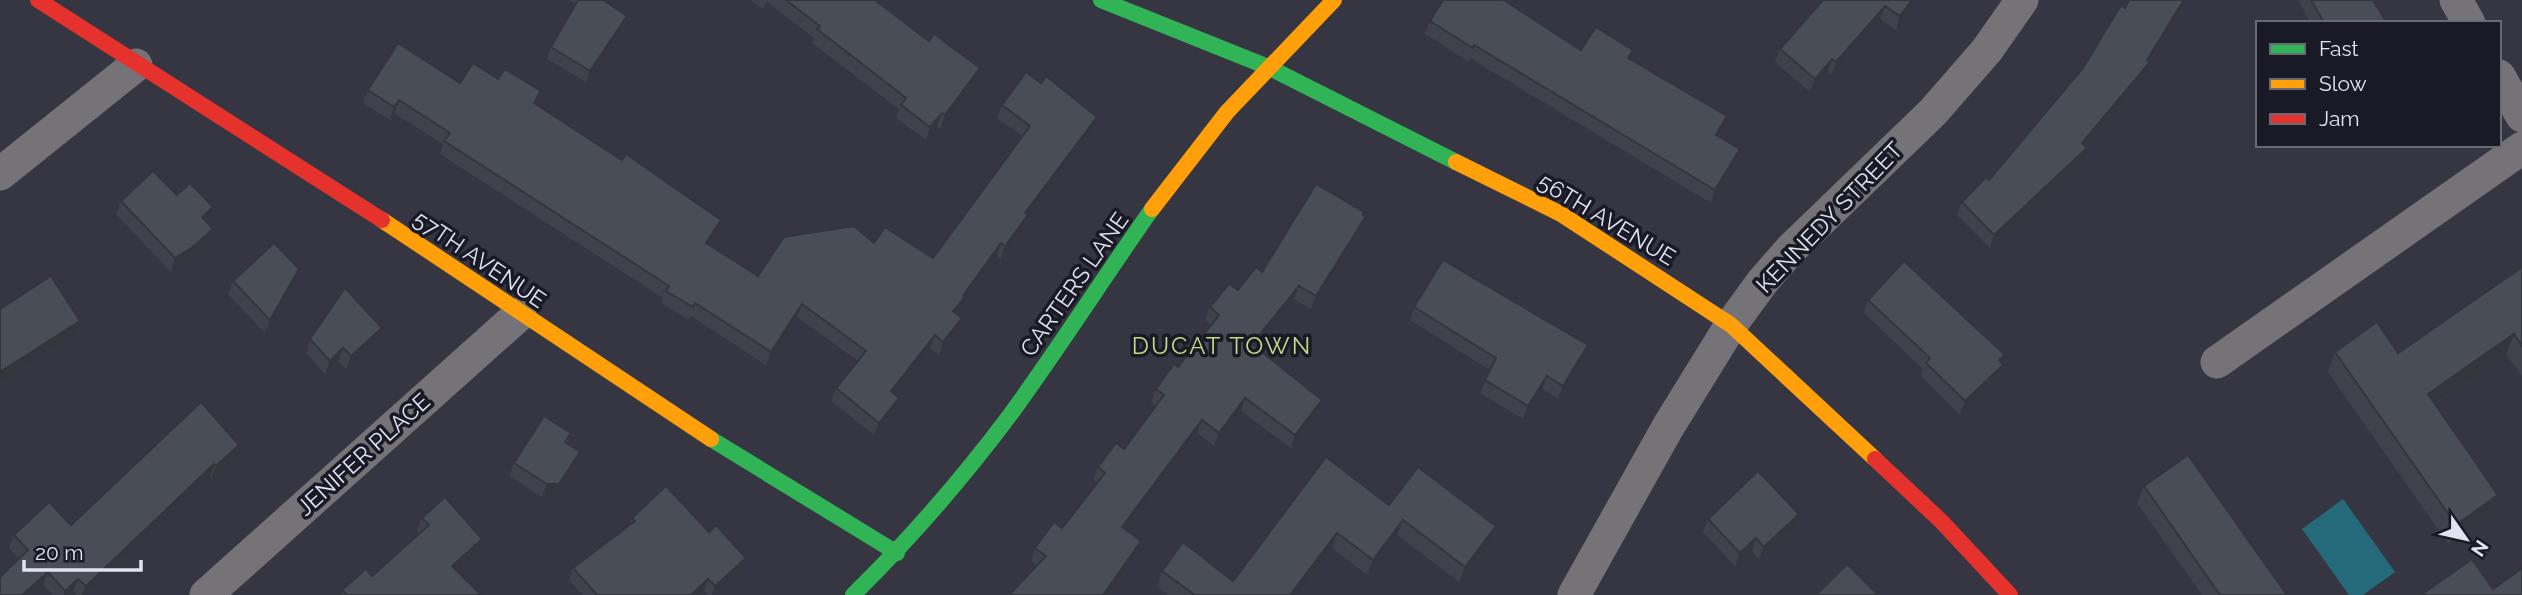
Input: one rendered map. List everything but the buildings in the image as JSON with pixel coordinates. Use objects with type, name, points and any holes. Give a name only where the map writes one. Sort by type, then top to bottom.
[{"type":"street","name":"57TH AVENUE","points":[[38,0],[136,65],[336,189],[765,475],[897,553]]},
{"type":"street","name":"56TH AVENUE","points":[[1101,0],[1268,67],[1561,214],[1731,325],[1942,522],[2010,595]]},
{"type":"street","name":"CARTERS LANE","points":[[853,595],[897,553],[982,450],[1054,354],[1194,152],[1268,67],[1334,0]]},
{"type":"street","name":"KENNEDY STREET","points":[[1574,595],[1668,426],[1731,325],[1763,281],[1791,249],[1933,112],[1987,50],[2022,0]]},
{"type":"street","points":[[2456,0],[2468,21]]},
{"type":"street","points":[[0,174],[136,65]]},
{"type":"street","points":[[2501,79],[2522,116]]},
{"type":"street","points":[[2217,362],[2522,148]]},
{"type":"street","name":"JENIFER PLACE","points":[[206,595],[520,314]]},
{"type":"water","points":[[2343,499],[2395,572],[2363,595],[2349,595],[2302,529]]},
{"type":"traffic: fast","points":[[1101,0],[1268,67],[1456,162]]},
{"type":"traffic: fast","points":[[853,595],[915,530],[992,439],[1152,209]]},
{"type":"traffic: fast","points":[[711,439],[897,553]]},
{"type":"traffic: slow","points":[[1152,209],[1227,112],[1334,0]]},
{"type":"traffic: slow","points":[[1456,162],[1561,214],[1731,325],[1875,459]]},
{"type":"traffic: slow","points":[[382,220],[711,439]]},
{"type":"traffic: jam","points":[[38,0],[382,220]]},
{"type":"traffic: jam","points":[[1875,459],[1942,522],[2010,595]]},
{"type":"district","name":"DUCAT TOWN","points":[[1222,345]]}]
